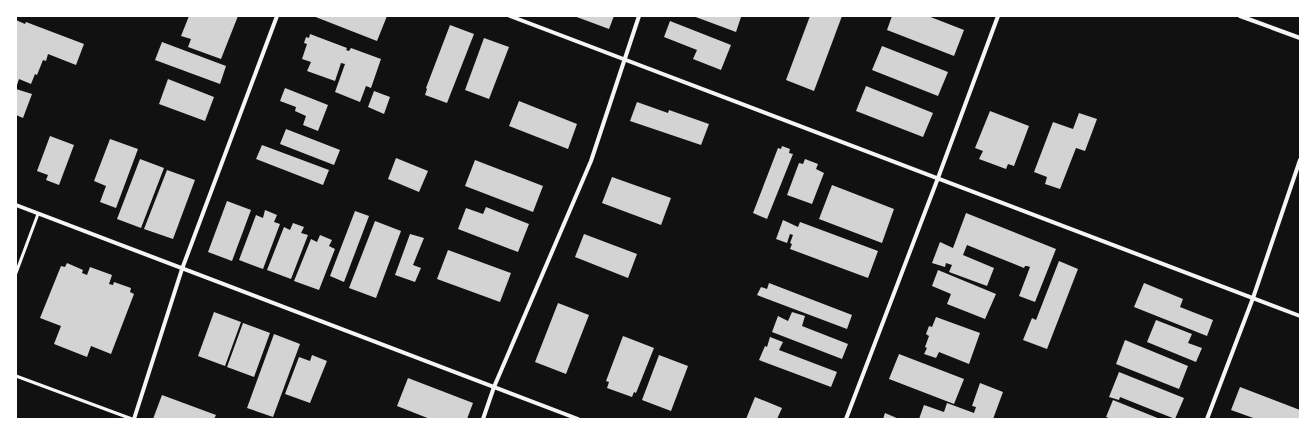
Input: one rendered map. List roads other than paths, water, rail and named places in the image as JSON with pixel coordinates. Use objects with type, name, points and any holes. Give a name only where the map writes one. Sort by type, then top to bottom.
[{"type":"street","points":[[133,419],[182,269],[277,16]]},
{"type":"street","points":[[510,16],[1300,316]]},
{"type":"street","points":[[483,419],[494,387],[591,161],[638,16]]},
{"type":"street","points":[[846,419],[998,16]]},
{"type":"street","points":[[1240,16],[1300,38]]},
{"type":"street","points":[[1207,419],[1253,298],[1300,160]]},
{"type":"street","points":[[16,205],[578,419]]},
{"type":"lane","points":[[16,273],[38,214]]},
{"type":"lane","points":[[16,376],[133,419]]}]
